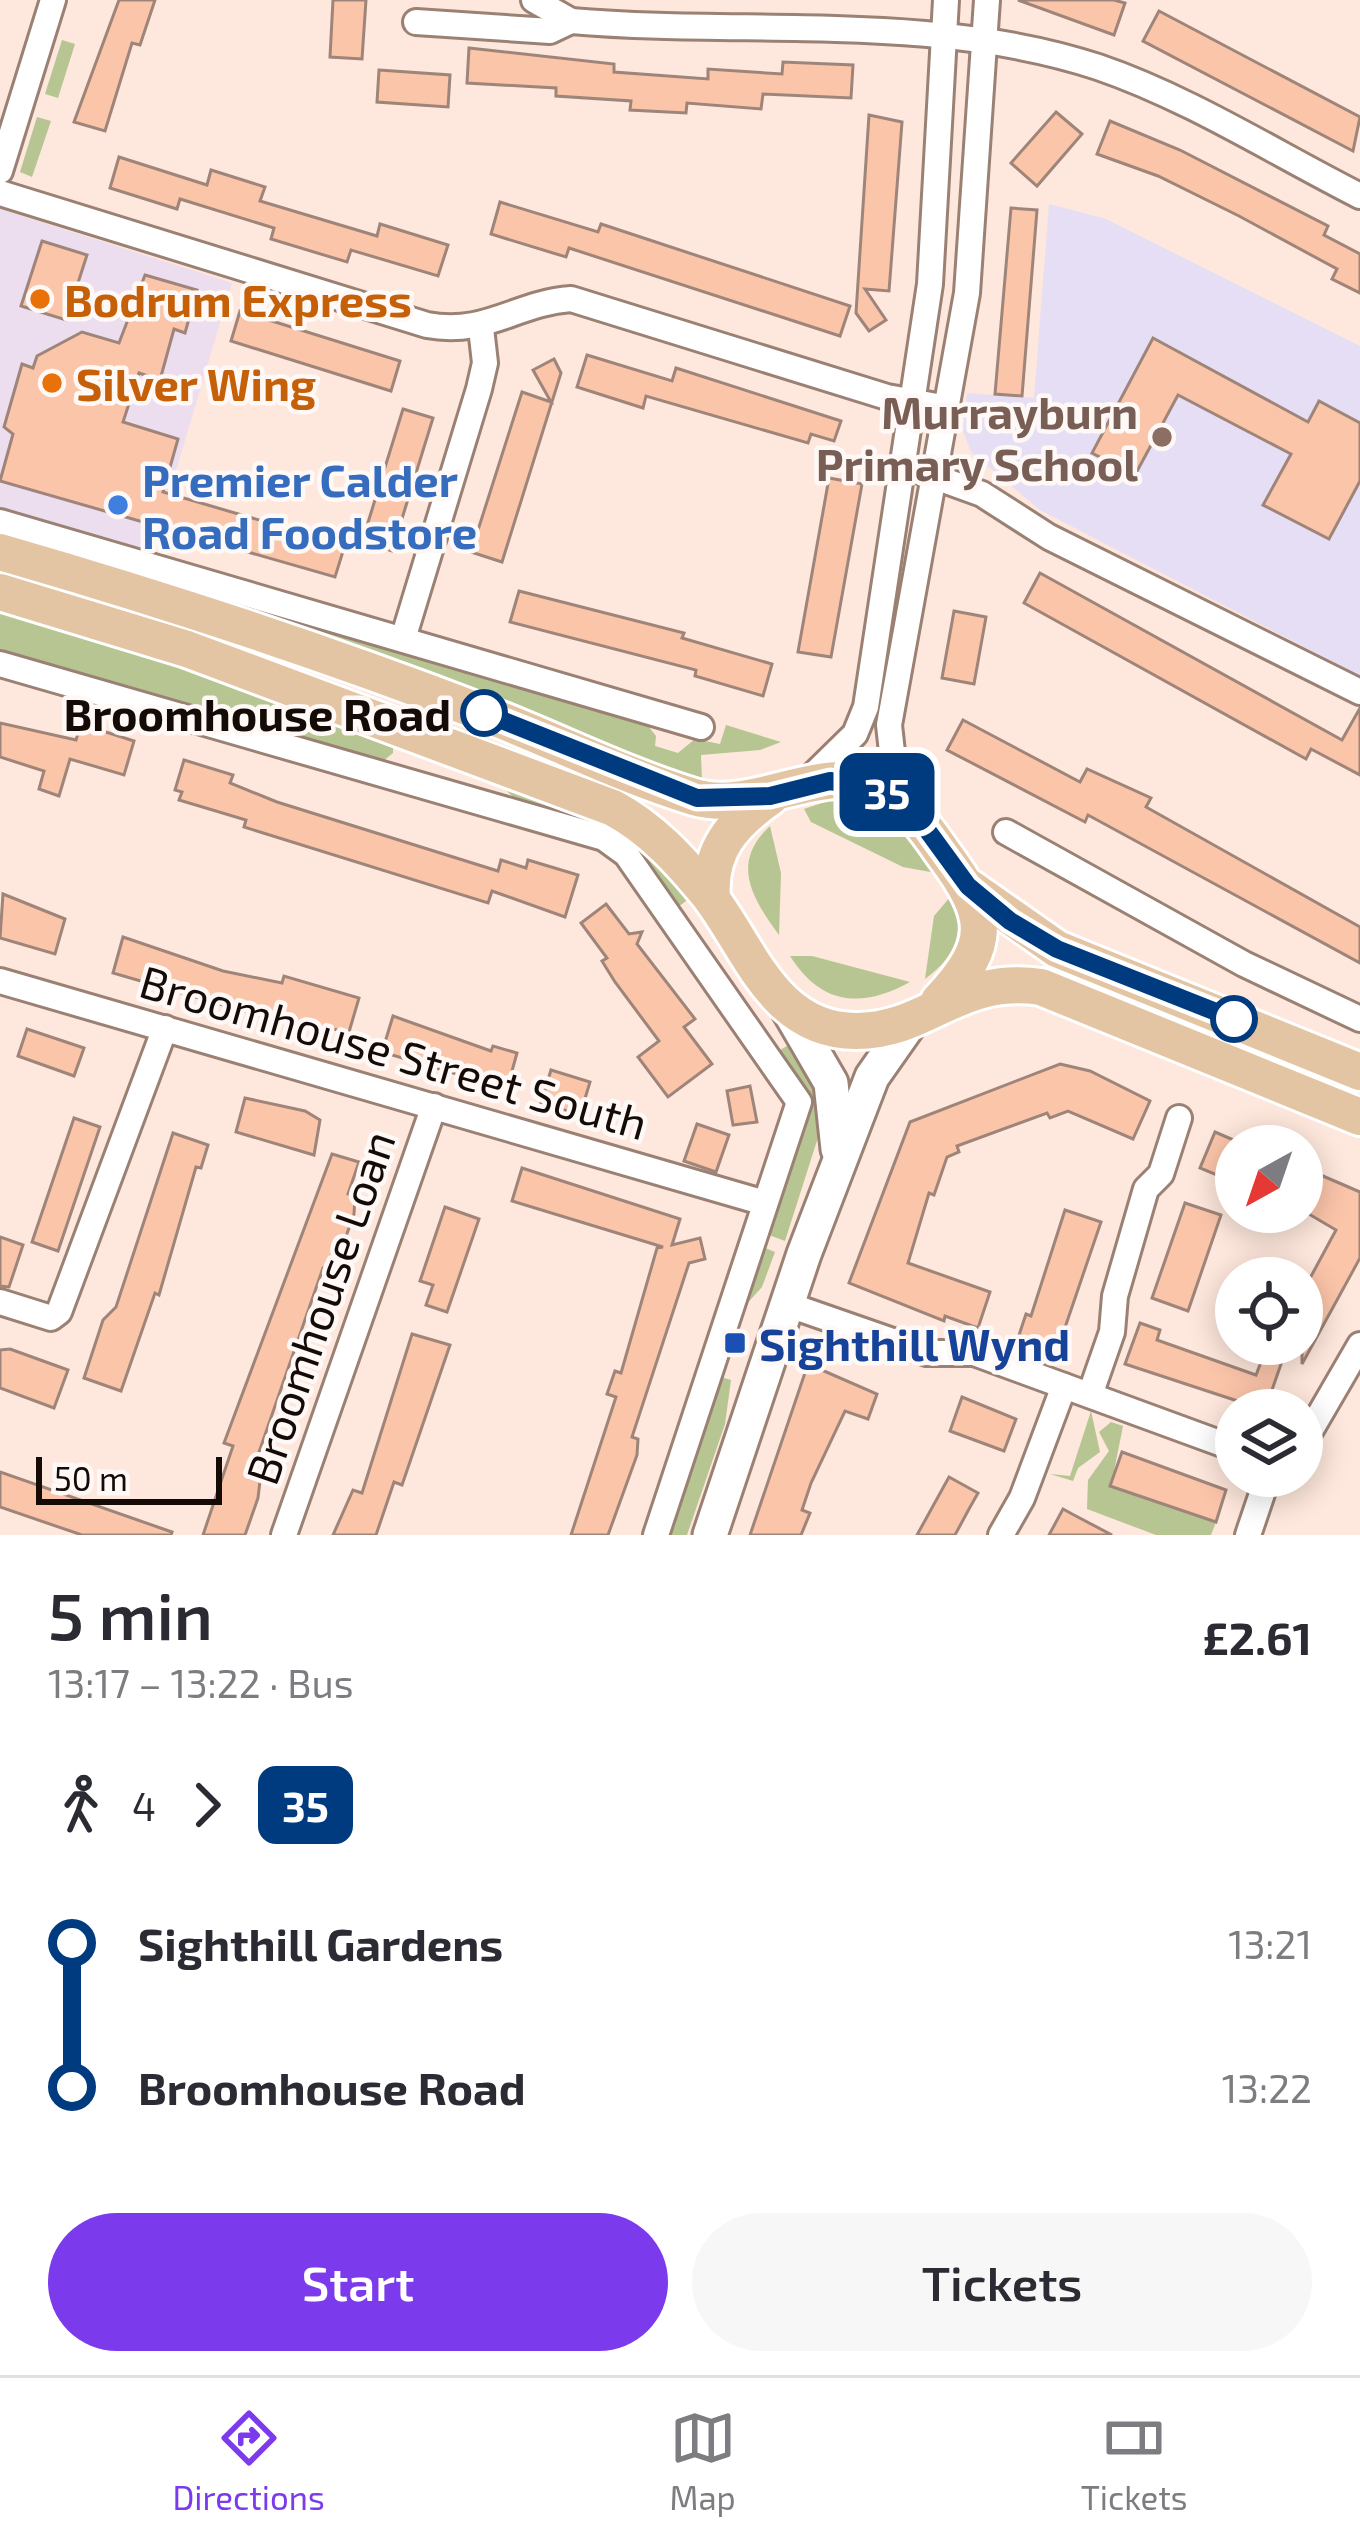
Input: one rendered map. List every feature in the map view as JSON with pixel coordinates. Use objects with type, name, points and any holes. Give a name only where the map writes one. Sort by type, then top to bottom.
[{"type":"main road","points":[[0,553],[206,614],[697,798],[851,780],[885,790],[914,812],[968,886],[981,918],[978,947],[967,971],[922,1014],[872,1077],[710,1535]]},
{"type":"main road","points":[[0,592],[210,657],[613,808],[661,840],[712,898],[760,976],[788,1009],[830,1083],[839,1162]]},
{"type":"main road","points":[[712,898],[717,851],[733,823],[786,791]]},
{"type":"main road","points":[[968,886],[1010,921],[1057,949],[1360,1072]]},
{"type":"main road","points":[[788,1009],[828,1027],[858,1031],[922,1014],[1005,982],[1041,987],[1360,1117]]},
{"type":"street","points":[[0,171],[53,0]]},
{"type":"street","points":[[534,0],[572,21],[944,38],[1060,57],[1148,87],[1360,196]]},
{"type":"street","points":[[786,791],[855,734],[866,707],[916,402],[932,249],[946,0]]},
{"type":"street","points":[[914,812],[892,752],[889,725],[948,408],[971,252],[987,0]]},
{"type":"street","points":[[416,22],[550,32],[572,21]]},
{"type":"street","points":[[0,193],[427,326],[481,328],[534,306],[571,299],[948,408]]},
{"type":"street","points":[[932,249],[971,252]]},
{"type":"street","points":[[403,639],[479,389],[485,363],[481,328]]},
{"type":"street","points":[[903,470],[936,476],[982,494],[1049,537],[1360,692]]},
{"type":"street","points":[[0,522],[403,639],[672,729],[701,727]]},
{"type":"street","points":[[0,664],[604,838],[626,854],[800,1102],[656,1535]]},
{"type":"street","points":[[1006,832],[1060,876],[1360,1019]]},
{"type":"street","name":"Broomhouse Street South","points":[[0,981],[765,1203]]},
{"type":"street","points":[[0,1302],[51,1318],[59,1312],[164,1028]]},
{"type":"street","name":"Broomhouse Loan","points":[[284,1535],[434,1106]]},
{"type":"street","points":[[1090,1395],[1112,1332],[1115,1296],[1146,1189],[1161,1174],[1179,1118]]},
{"type":"street","points":[[789,1305],[927,1353],[974,1353],[1215,1441]]},
{"type":"street","points":[[1323,1409],[1360,1345]]},
{"type":"street","points":[[1001,1535],[1022,1498],[1064,1385]]},
{"type":"street","points":[[1248,1535],[1261,1497]]},
{"type":"shaded area","name":"Murrayburn Primary School","points":[[1049,204],[1106,219],[1360,346],[1360,676],[1040,510],[971,452],[963,431],[967,393],[1034,398]]},
{"type":"shaded area","points":[[0,209],[232,283],[150,557],[0,509]]},
{"type":"green space","points":[[62,40],[75,44],[58,98],[45,94]]},
{"type":"green space","points":[[37,117],[51,121],[32,177],[20,172]]},
{"type":"green space","points":[[172,581],[642,718],[656,736],[655,746],[678,753],[695,739],[720,744],[726,725],[781,742],[760,750],[701,755],[702,782],[349,648],[171,588]]},
{"type":"green space","points":[[0,607],[111,638],[393,743],[393,753],[382,762],[0,651]]},
{"type":"green space","points":[[507,791],[563,807],[609,828],[649,857],[690,898],[678,907],[642,856],[520,804]]},
{"type":"green space","points":[[828,801],[879,812],[903,831],[936,873],[903,867],[811,822],[804,809]]},
{"type":"green space","points":[[770,826],[781,873],[779,935],[749,881],[751,853]]},
{"type":"green space","points":[[951,896],[958,921],[955,942],[944,962],[925,979],[934,916]]},
{"type":"green space","points":[[790,956],[812,956],[910,982],[875,996],[843,997],[815,985]]},
{"type":"green space","points":[[792,1043],[817,1085],[821,1128],[785,1241],[769,1235],[810,1105],[806,1088],[780,1050]]},
{"type":"green space","points":[[765,1248],[775,1252],[762,1287],[743,1308]]},
{"type":"green space","points":[[721,1377],[731,1380],[725,1424],[687,1535],[668,1535]]},
{"type":"green space","points":[[1091,1411],[1100,1452],[1078,1468],[1073,1481],[1050,1474],[1070,1476]]},
{"type":"green space","points":[[1111,1422],[1123,1426],[1111,1486],[1216,1522],[1211,1535],[1156,1535],[1087,1509],[1088,1480],[1109,1451],[1099,1432]]},
{"type":"building","points":[[119,0],[155,0],[140,45],[132,43],[105,131],[74,122]]},
{"type":"building","points":[[333,0],[366,0],[362,59],[330,57]]},
{"type":"building","points":[[1018,0],[1114,0],[1125,3],[1114,35]]},
{"type":"building","points":[[1159,11],[1360,117],[1353,151],[1143,41]]},
{"type":"building","points":[[469,48],[614,64],[614,72],[708,79],[708,69],[782,74],[783,62],[853,65],[851,98],[763,94],[761,109],[687,103],[686,113],[630,110],[631,101],[556,96],[556,88],[467,83]]},
{"type":"building","points":[[379,70],[450,75],[448,107],[377,102]]},
{"type":"building","points":[[1056,112],[1082,134],[1037,186],[1011,163]]},
{"type":"building","points":[[869,115],[902,122],[889,291],[865,289],[886,320],[869,331],[856,313]]},
{"type":"building","points":[[1110,121],[1180,150],[1328,226],[1324,235],[1360,254],[1360,293],[1332,279],[1337,269],[1239,216],[1158,176],[1097,154]]},
{"type":"building","points":[[119,157],[207,185],[211,170],[265,187],[260,201],[377,236],[380,224],[448,245],[438,276],[351,250],[347,262],[271,239],[274,228],[180,199],[177,209],[110,188]]},
{"type":"building","points":[[500,202],[598,232],[601,224],[850,306],[840,336],[569,248],[566,257],[491,234]]},
{"type":"building","points":[[1011,208],[1037,210],[1022,396],[995,394]]},
{"type":"building","points":[[42,241],[87,255],[66,320],[21,306]]},
{"type":"building","points":[[145,275],[197,290],[185,333],[174,329],[160,380],[139,373],[123,422],[178,439],[163,492],[345,545],[335,577],[0,481],[13,434],[4,427],[22,364],[33,368],[37,356],[82,332],[119,343]]},
{"type":"building","points":[[240,311],[400,361],[391,391],[231,341]]},
{"type":"building","points":[[1153,338],[1308,422],[1319,401],[1360,423],[1360,481],[1329,539],[1263,505],[1291,454],[1178,395],[1135,475],[1092,453]]},
{"type":"building","points":[[587,355],[672,381],[676,368],[841,421],[834,441],[811,434],[808,443],[646,396],[643,408],[577,387]]},
{"type":"building","points":[[554,359],[561,373],[502,562],[471,552],[522,392],[551,402],[533,370]]},
{"type":"building","points":[[403,409],[433,418],[392,551],[362,542]]},
{"type":"building","points":[[829,478],[862,484],[831,657],[798,652]]},
{"type":"building","points":[[1040,573],[1342,740],[1360,708],[1360,775],[1311,749],[1306,759],[1024,603]]},
{"type":"building","points":[[519,591],[684,633],[682,638],[772,664],[763,696],[695,676],[696,670],[510,622]]},
{"type":"building","points":[[954,611],[986,617],[974,684],[942,678]]},
{"type":"building","points":[[963,720],[1080,782],[1087,769],[1151,798],[1146,807],[1360,927],[1360,963],[1088,815],[1085,822],[947,750]]},
{"type":"building","points":[[0,723],[76,740],[81,724],[134,741],[124,775],[70,759],[59,796],[39,789],[44,771],[0,757]]},
{"type":"building","points":[[184,760],[233,775],[230,783],[277,802],[498,871],[501,860],[526,868],[528,860],[578,875],[565,917],[492,891],[488,903],[244,827],[246,820],[179,800],[182,792],[175,790]]},
{"type":"building","points":[[3,894],[65,919],[55,954],[0,938]]},
{"type":"building","points":[[606,904],[629,934],[642,932],[637,944],[695,1019],[684,1027],[712,1064],[668,1097],[638,1057],[659,1041],[615,982],[602,961],[607,958],[581,923]]},
{"type":"building","points":[[123,937],[223,971],[282,983],[284,976],[359,998],[349,1032],[254,1014],[113,973]]},
{"type":"building","points":[[393,1016],[491,1051],[493,1046],[517,1053],[507,1089],[382,1052]]},
{"type":"building","points":[[27,1029],[84,1048],[74,1076],[18,1056]]},
{"type":"building","points":[[1060,1064],[1090,1071],[1150,1101],[1133,1139],[1068,1111],[1050,1118],[1047,1113],[957,1146],[959,1152],[947,1157],[934,1195],[929,1193],[908,1263],[990,1292],[978,1328],[945,1316],[944,1321],[849,1283],[910,1122]]},
{"type":"building","points":[[551,1070],[590,1082],[580,1115],[541,1103]]},
{"type":"building","points":[[750,1086],[757,1122],[733,1125],[727,1091]]},
{"type":"building","points":[[245,1098],[305,1111],[320,1120],[314,1155],[236,1132]]},
{"type":"building","points":[[74,1118],[100,1127],[58,1251],[32,1242]]},
{"type":"building","points":[[697,1124],[729,1135],[716,1172],[684,1161]]},
{"type":"building","points":[[1215,1132],[1215,1174],[1200,1168]]},
{"type":"building","points":[[173,1133],[208,1145],[201,1168],[196,1167],[159,1295],[155,1293],[121,1391],[84,1378],[103,1320],[116,1307]]},
{"type":"building","points":[[332,1154],[359,1162],[348,1194],[355,1197],[354,1214],[339,1256],[330,1270],[323,1268],[250,1478],[260,1481],[258,1498],[245,1535],[203,1535],[233,1446],[224,1443]]},
{"type":"building","points":[[522,1168],[680,1219],[672,1245],[700,1238],[705,1259],[689,1263],[632,1437],[638,1439],[637,1455],[608,1535],[571,1535],[616,1397],[607,1394],[615,1371],[621,1373],[657,1248],[663,1247],[512,1201]]},
{"type":"building","points":[[1323,1176],[1360,1192],[1360,1258],[1323,1326],[1321,1257],[1336,1230],[1323,1222]]},
{"type":"building","points":[[1185,1203],[1215,1213],[1215,1232],[1188,1311],[1152,1298]]},
{"type":"building","points":[[445,1207],[479,1219],[447,1312],[426,1305],[433,1285],[420,1281]]},
{"type":"building","points":[[1065,1210],[1101,1222],[1058,1348],[1019,1335],[1026,1314],[1031,1316]]},
{"type":"building","points":[[0,1237],[23,1245],[9,1287],[0,1286]]},
{"type":"building","points":[[1140,1323],[1160,1330],[1157,1340],[1215,1361],[1215,1365],[1256,1375],[1260,1365],[1281,1365],[1272,1389],[1215,1389],[1215,1394],[1125,1364]]},
{"type":"building","points":[[412,1334],[450,1345],[402,1485],[394,1482],[376,1535],[333,1535],[353,1490],[362,1493]]},
{"type":"building","points":[[10,1349],[68,1370],[54,1408],[0,1388],[0,1350]]},
{"type":"building","points":[[808,1364],[877,1394],[868,1419],[845,1411],[811,1483],[802,1510],[810,1513],[801,1535],[750,1535]]},
{"type":"building","points":[[962,1397],[1016,1419],[1004,1451],[950,1431]]},
{"type":"building","points":[[1122,1452],[1215,1486],[1215,1497],[1224,1497],[1216,1522],[1110,1486]]},
{"type":"building","points":[[0,1472],[171,1535],[82,1535],[0,1507]]},
{"type":"building","points":[[949,1477],[978,1493],[955,1535],[917,1535]]},
{"type":"building","points":[[1063,1509],[1074,1515],[1112,1535],[1049,1535]]},
{"type":"bus line","name":"35","points":[[484,713],[697,798],[770,796],[802,785],[851,780],[885,790],[914,812],[968,886],[1010,921],[1057,949],[1234,1019]]},
{"type":"place","name":"Bodrum Express","points":[[40,299]]},
{"type":"place","name":"Silver Wing","points":[[52,383]]},
{"type":"place","name":"Murrayburn Primary School","points":[[1162,437]]},
{"type":"place","name":"Premier Calder Road Foodstore","points":[[118,505]]},
{"type":"place","name":"Broomhouse Road","points":[[484,713]]},
{"type":"place","name":"Sighthill Wynd","points":[[735,1343]]}]
